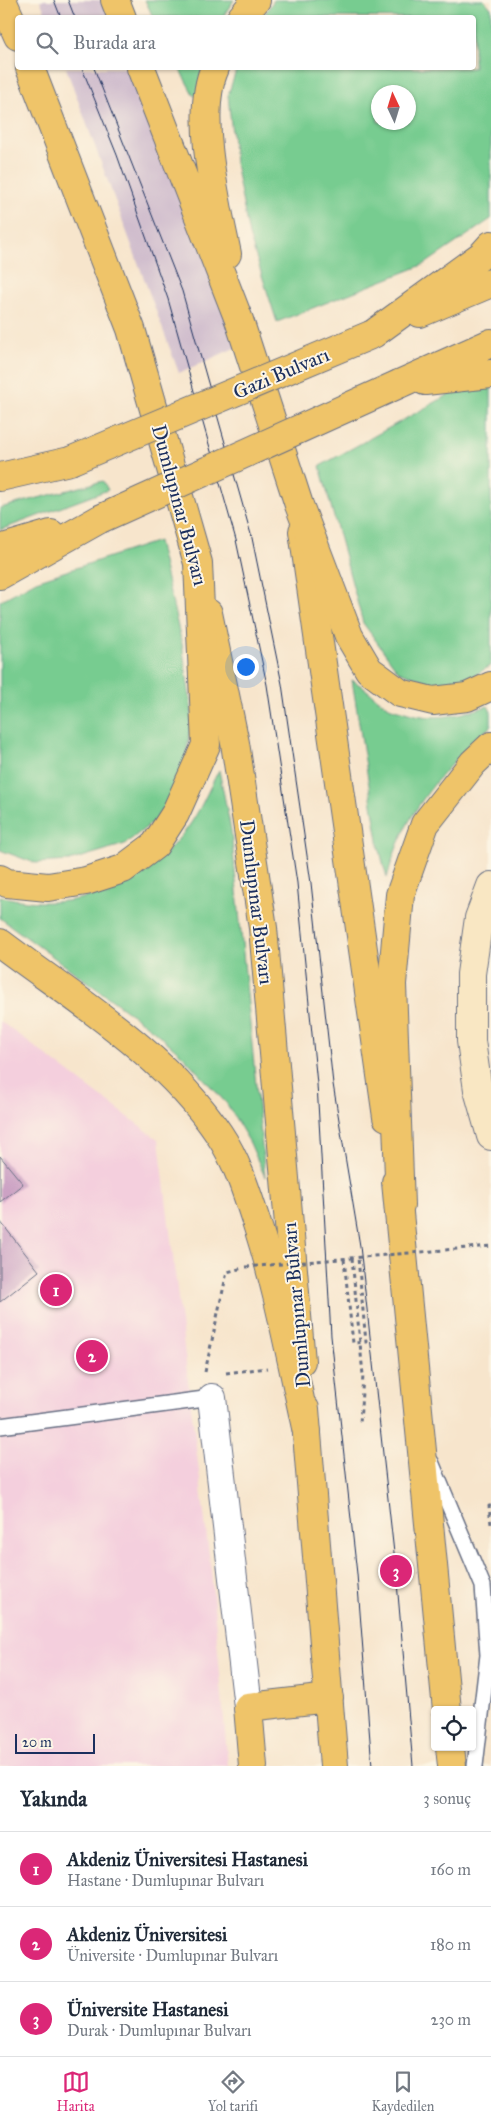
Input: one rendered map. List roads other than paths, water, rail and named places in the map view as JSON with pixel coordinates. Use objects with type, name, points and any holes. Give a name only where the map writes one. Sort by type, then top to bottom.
[{"type":"main road","points":[[2,0],[15,29]]},
{"type":"main road","points":[[115,0],[121,15]]},
{"type":"main road","points":[[244,15],[256,0]]},
{"type":"main road","points":[[0,11],[15,36]]},
{"type":"main road","name":"Dumlupınar Bulvarı","points":[[31,70],[131,329],[198,563],[235,743],[263,928],[334,1766]]},
{"type":"main road","points":[[142,70],[239,320],[299,505],[349,636],[370,670],[400,693],[433,701],[466,697],[491,686]]},
{"type":"main road","points":[[214,70],[207,115],[209,165],[239,320]]},
{"type":"main road","points":[[373,334],[482,255],[491,245]]},
{"type":"main road","name":"Gazi Bulvarı","points":[[0,477],[70,461],[491,283]]},
{"type":"main road","points":[[0,575],[100,519],[491,343]]},
{"type":"main road","points":[[399,384],[491,374]]},
{"type":"main road","points":[[299,505],[400,1204]]},
{"type":"main road","points":[[0,549],[100,519]]},
{"type":"main road","points":[[0,879],[7,883],[48,887],[86,881],[123,868],[155,845],[175,814],[206,744],[198,563]]},
{"type":"main road","points":[[447,1706],[419,1434],[400,1204],[392,984],[400,895],[426,824],[473,764],[491,746]]},
{"type":"main road","points":[[491,886],[479,918],[471,974],[471,1041],[478,1090],[491,1136]]},
{"type":"main road","points":[[0,943],[146,1052],[187,1094],[220,1135],[245,1186],[268,1257],[307,1432]]},
{"type":"main road","points":[[253,1766],[248,1707],[329,1698]]},
{"type":"main road","points":[[450,1751],[452,1766]]},
{"type":"street","points":[[216,1382],[248,1707]]},
{"type":"lane","points":[[0,1426],[216,1382]]},
{"type":"lane","points":[[419,1434],[484,1586],[488,1655],[475,1766]]},
{"type":"tram line","points":[[54,0],[60,15]]},
{"type":"tram line","points":[[68,0],[74,15]]},
{"type":"tram line","points":[[83,70],[117,155],[168,299],[236,540],[267,685],[297,883],[317,1084],[331,1336],[357,1574],[372,1766]]},
{"type":"tram line","points":[[95,70],[182,291],[252,538],[282,684],[311,883],[333,1084],[360,1246],[396,1571],[413,1766]]},
{"type":"place","name":"Akdeniz Üniversitesi Hastanesi","points":[[56,1290]]},
{"type":"place","name":"Akdeniz Üniversitesi","points":[[92,1356]]},
{"type":"place","name":"Üniversite Hastanesi","points":[[396,1571]]}]
